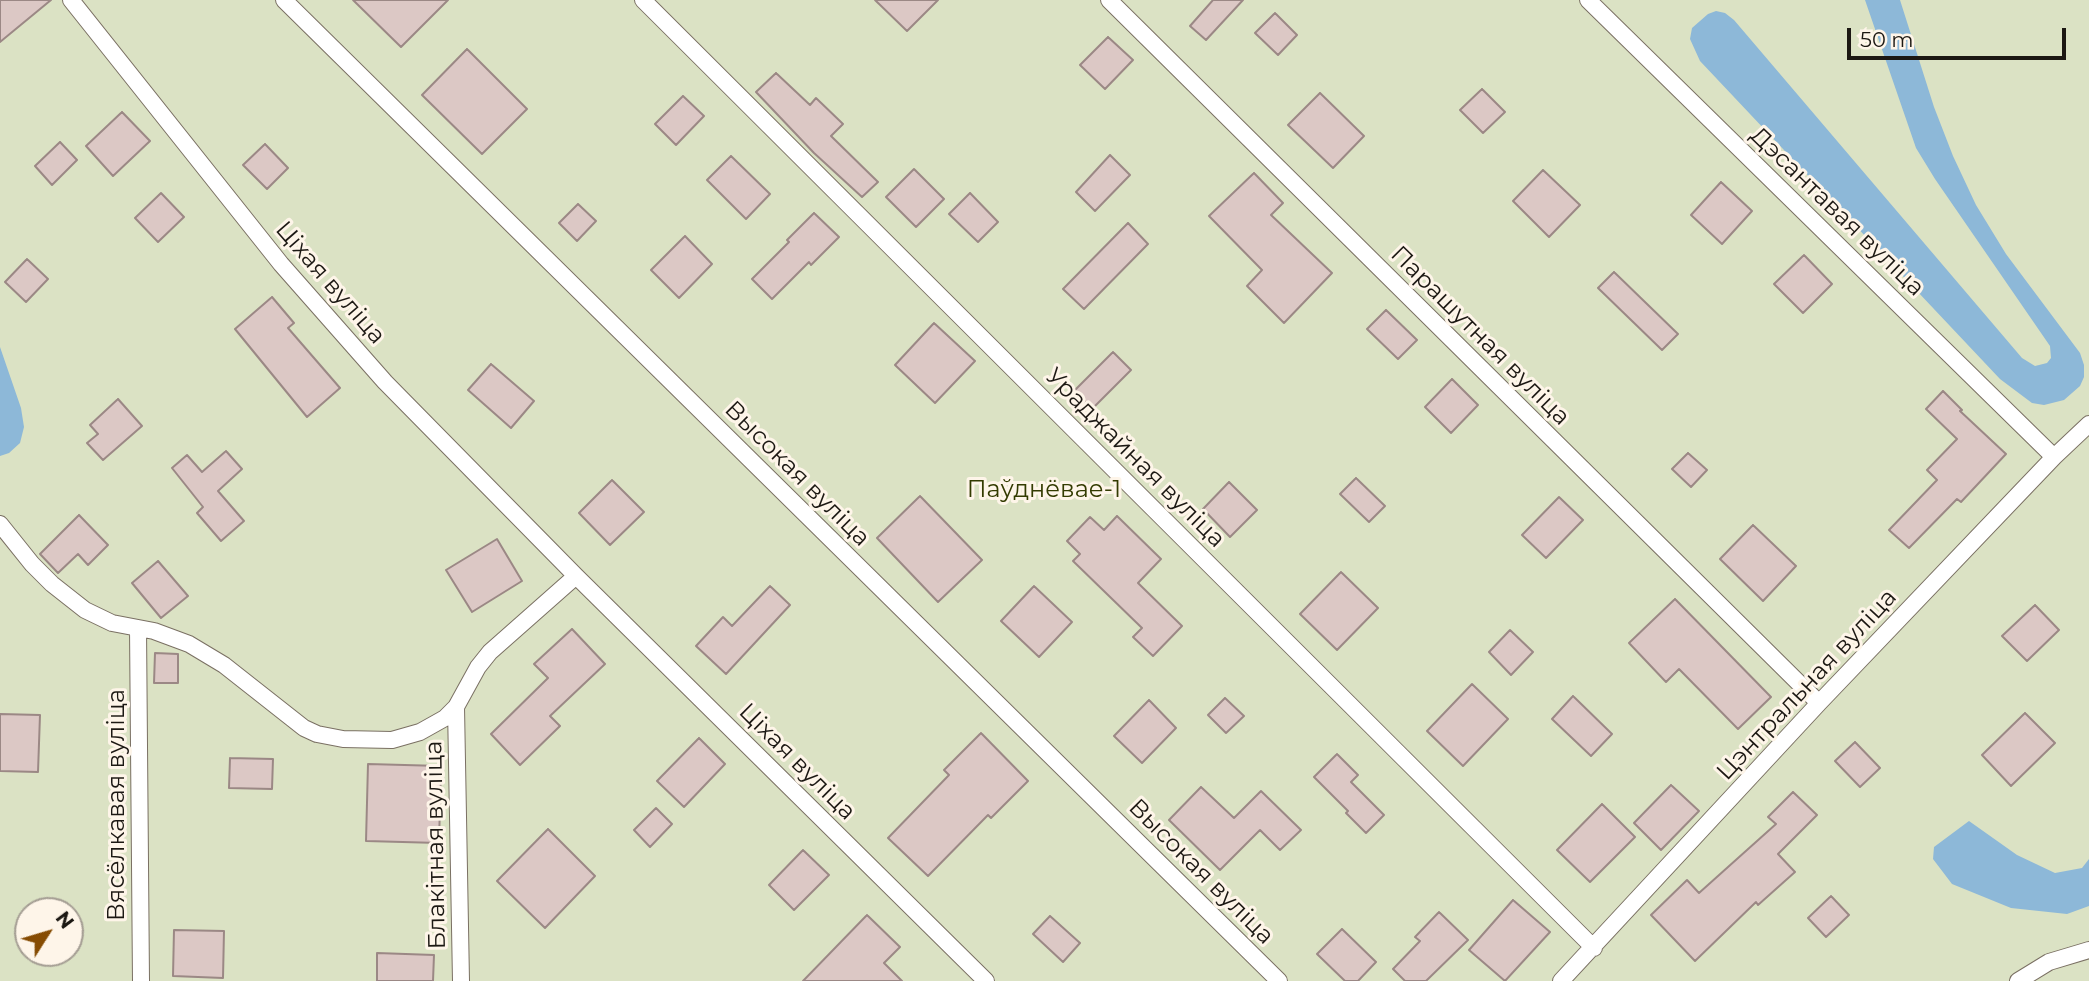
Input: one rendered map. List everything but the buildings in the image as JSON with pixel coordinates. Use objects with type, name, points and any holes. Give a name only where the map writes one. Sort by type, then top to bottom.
[{"type":"lane","name":"Ціхая вуліца","points":[[71,0],[315,305],[385,382],[576,576],[986,981]]},
{"type":"lane","name":"Высокая вуліца","points":[[284,0],[1279,981]]},
{"type":"lane","name":"Ураджайная вуліца","points":[[643,0],[1594,948]]},
{"type":"lane","name":"Парашутная вуліца","points":[[1109,0],[1819,704]]},
{"type":"lane","name":"Дэсантавая вуліца","points":[[1588,0],[2054,457]]},
{"type":"lane","name":"Цэнтральная вуліца","points":[[1561,981],[1819,704],[2054,457],[2089,424]]},
{"type":"lane","points":[[0,524],[32,564],[72,601],[99,617],[172,637],[206,653],[289,718],[317,734],[343,739],[392,740],[427,729],[445,718],[456,707],[478,667],[490,652],[576,576]]},
{"type":"lane","name":"Вясёлкавая вуліца","points":[[138,628],[141,981]]},
{"type":"lane","name":"Блакітная вуліца","points":[[456,707],[461,981]]},
{"type":"lane","points":[[2018,981],[2049,962],[2089,950]]},
{"type":"green space","name":"Паўднёвае-1","points":[[0,0],[2089,0],[2089,981],[0,981]]},
{"type":"water","points":[[1865,0],[1900,0],[1934,107],[1976,205],[2006,254],[2080,353],[2084,377],[2080,386],[2064,400],[2044,405],[2032,403],[2000,379],[1700,61],[1690,39],[1692,28],[1708,14],[1716,11],[1725,13],[1734,20],[2022,358],[2035,366],[2047,363],[2051,358],[2050,346],[1916,148]]},
{"type":"water","points":[[0,347],[21,408],[24,427],[20,443],[9,453],[0,456]]},
{"type":"water","points":[[1969,821],[2017,855],[2055,873],[2082,868],[2089,859],[2089,906],[2067,914],[2011,908],[1952,884],[1933,859],[1934,847]]}]
